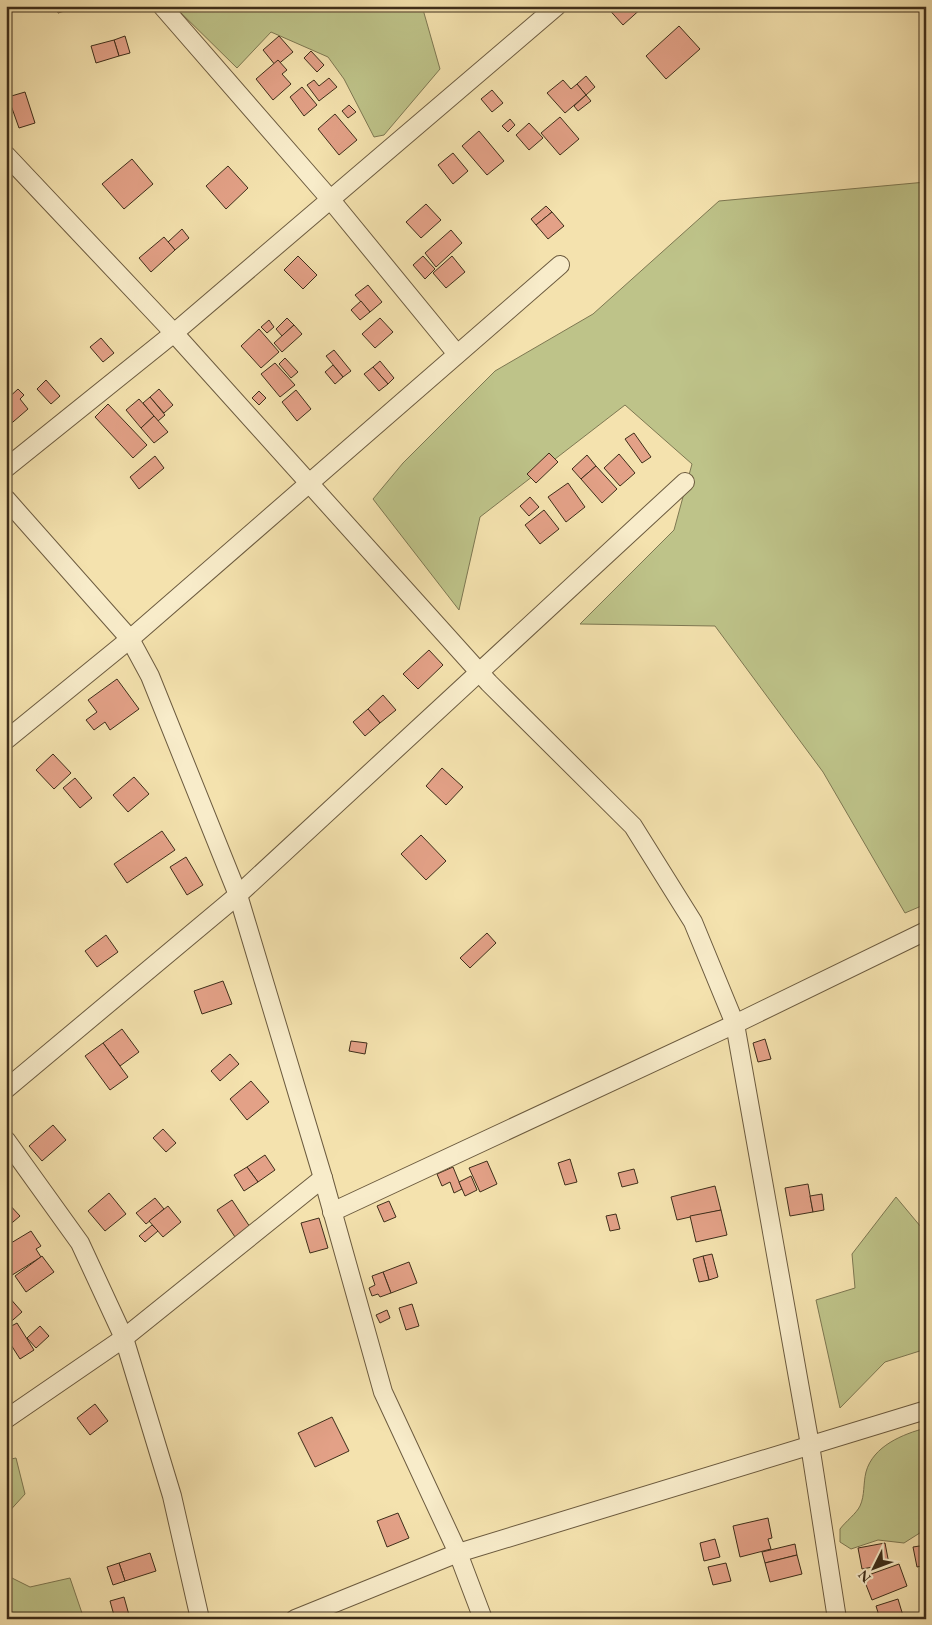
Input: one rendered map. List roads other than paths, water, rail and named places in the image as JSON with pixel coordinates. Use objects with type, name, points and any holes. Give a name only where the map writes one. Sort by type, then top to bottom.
[{"type":"street","points":[[162,6],[330,199],[457,354]]},
{"type":"street","points":[[6,468],[174,333],[557,6]]},
{"type":"street","points":[[6,155],[174,333],[479,672],[633,826],[693,922],[735,1024],[810,1445],[837,1619]]},
{"type":"street","points":[[6,740],[130,639],[560,266]]},
{"type":"street","points":[[6,1089],[238,895],[685,482]]},
{"type":"street","points":[[6,499],[130,639],[150,676],[238,895],[323,1178],[383,1392],[458,1553],[483,1619]]},
{"type":"street","points":[[332,1212],[735,1024],[926,932]]},
{"type":"street","points":[[6,1140],[80,1243],[124,1338],[172,1496],[200,1619]]},
{"type":"street","points":[[6,1419],[124,1338],[323,1178]]},
{"type":"street","points":[[295,1619],[458,1553],[926,1410]]}]
